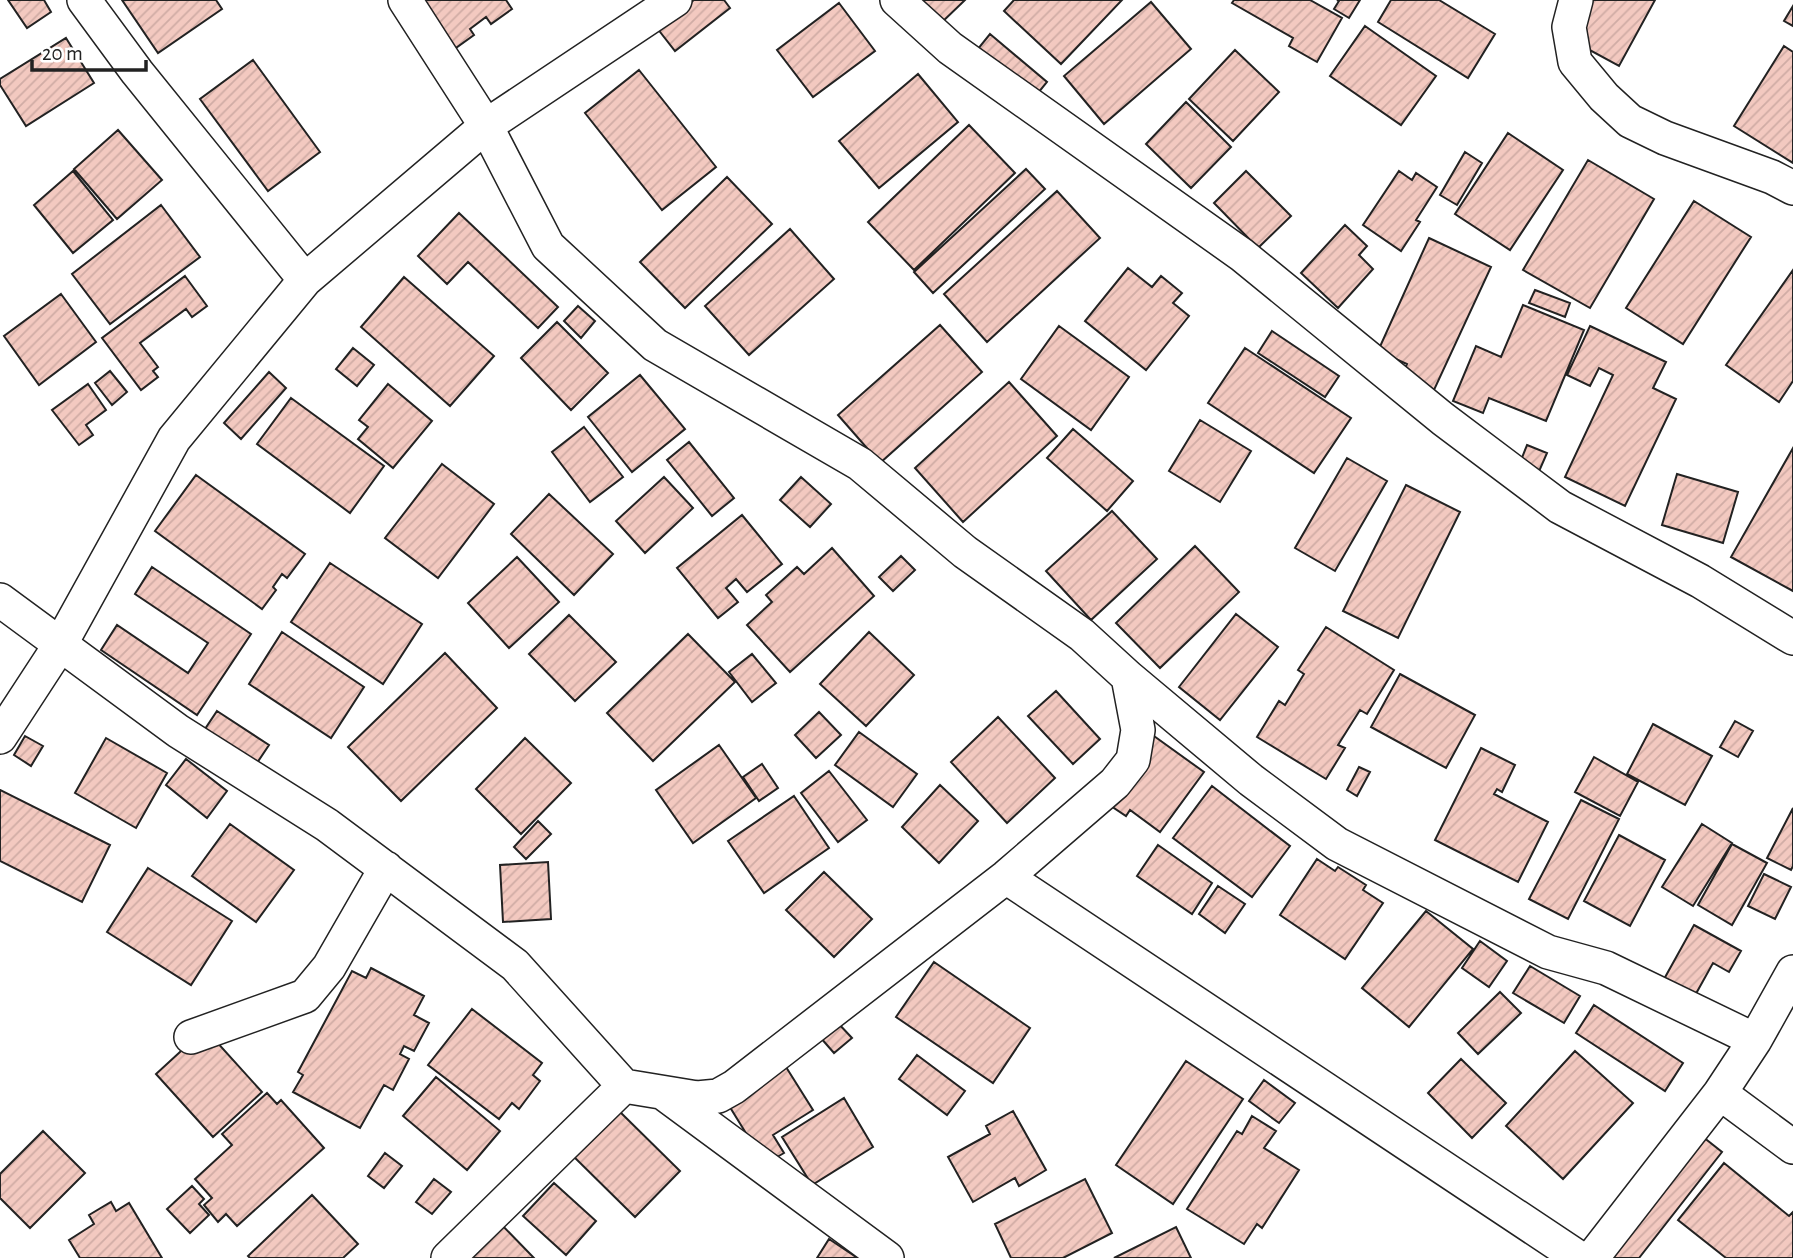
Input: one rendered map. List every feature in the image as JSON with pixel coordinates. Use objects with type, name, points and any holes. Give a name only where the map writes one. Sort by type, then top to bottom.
[{"type":"street","points":[[84,0],[137,72],[305,280]]},
{"type":"street","points":[[405,0],[486,127],[548,246],[655,345],[860,464],[965,552],[1082,635],[1251,780],[1337,844],[1548,952],[1606,968],[1755,1040]]},
{"type":"street","points":[[0,737],[60,645],[174,439],[305,280],[486,127],[675,0]]},
{"type":"street","points":[[897,0],[950,48],[1242,255],[1443,419],[1560,507],[1700,581],[1793,638]]},
{"type":"street","points":[[1576,0],[1569,27],[1575,62],[1604,97],[1630,121],[1665,138],[1772,177],[1793,188]]},
{"type":"street","points":[[0,600],[178,731],[327,824],[515,965],[624,1086],[697,1098],[718,1096],[734,1087],[1006,877],[1115,783],[1133,760],[1138,730],[1128,677]]},
{"type":"street","points":[[191,1037],[305,996],[329,967],[386,868]]},
{"type":"street","points":[[1006,877],[1578,1258]]},
{"type":"street","points":[[1592,1258],[1720,1093],[1755,1040],[1793,972]]},
{"type":"street","points":[[448,1258],[624,1086]]},
{"type":"street","points":[[661,1092],[887,1258]]},
{"type":"street","points":[[1720,1093],[1793,1147]]},
{"type":"building","points":[[8,0],[44,0],[51,12],[27,28]]},
{"type":"building","points":[[122,0],[216,0],[222,9],[158,53]]},
{"type":"building","points":[[418,0],[506,0],[512,9],[491,24],[486,17],[470,29],[474,35],[453,50]]},
{"type":"building","points":[[694,0],[724,0],[730,8],[675,51],[657,28]]},
{"type":"building","points":[[916,0],[965,0],[939,25]]},
{"type":"building","points":[[1014,0],[1122,0],[1061,64],[1004,11]]},
{"type":"building","points":[[1234,0],[1310,0],[1342,18],[1317,62],[1289,46],[1293,38],[1232,3]]},
{"type":"building","points":[[1337,0],[1360,0],[1349,18],[1334,9],[1339,1]]},
{"type":"building","points":[[1391,0],[1439,0],[1495,34],[1468,78],[1378,22]]},
{"type":"building","points":[[1581,0],[1655,0],[1619,66],[1562,35]]},
{"type":"building","points":[[1151,2],[1191,49],[1104,124],[1064,76]]},
{"type":"building","points":[[839,3],[875,51],[813,97],[777,50]]},
{"type":"building","points":[[1793,6],[1793,26],[1784,21]]},
{"type":"building","points":[[1365,26],[1436,76],[1401,125],[1330,76]]},
{"type":"building","points":[[990,34],[1047,82],[1034,98],[977,50]]},
{"type":"building","points":[[66,38],[94,83],[26,126],[0,85],[0,79]]},
{"type":"building","points":[[1784,46],[1793,52],[1793,163],[1734,126]]},
{"type":"building","points":[[1235,50],[1279,92],[1233,141],[1189,99]]},
{"type":"building","points":[[253,60],[320,152],[268,191],[200,99]]},
{"type":"building","points":[[639,70],[716,167],[662,210],[585,113]]},
{"type":"building","points":[[918,74],[958,122],[879,188],[839,141]]},
{"type":"building","points":[[1186,102],[1231,147],[1191,188],[1146,144]]},
{"type":"building","points":[[969,125],[1015,173],[914,270],[868,222]]},
{"type":"building","points":[[118,130],[162,180],[117,219],[74,169]]},
{"type":"building","points":[[1508,133],[1563,170],[1510,250],[1455,214]]},
{"type":"building","points":[[1465,152],[1482,163],[1457,205],[1440,195]]},
{"type":"building","points":[[1588,160],[1654,199],[1590,308],[1523,270]]},
{"type":"building","points":[[1026,169],[1045,189],[933,293],[914,272]]},
{"type":"building","points":[[73,171],[113,220],[73,253],[34,205]]},
{"type":"building","points":[[1246,171],[1291,216],[1258,248],[1214,203]]},
{"type":"building","points":[[1399,171],[1412,180],[1416,173],[1437,187],[1416,220],[1420,222],[1401,251],[1363,225]]},
{"type":"building","points":[[727,177],[772,224],[685,308],[640,262]]},
{"type":"building","points":[[1057,191],[1100,238],[987,342],[944,294]]},
{"type":"building","points":[[1694,201],[1751,237],[1683,344],[1626,308]]},
{"type":"building","points":[[161,205],[200,257],[110,324],[72,274]]},
{"type":"building","points":[[459,213],[558,307],[538,328],[468,262],[447,284],[418,256]]},
{"type":"building","points":[[1345,225],[1367,246],[1359,255],[1373,269],[1338,308],[1301,273]]},
{"type":"building","points":[[790,229],[834,279],[749,355],[705,306]]},
{"type":"building","points":[[1429,238],[1491,267],[1434,390],[1402,375],[1407,364],[1378,351]]},
{"type":"building","points":[[1128,268],[1152,287],[1161,276],[1182,293],[1173,303],[1189,316],[1146,370],[1085,321]]},
{"type":"building","points":[[1793,270],[1793,381],[1779,402],[1726,365]]},
{"type":"building","points":[[185,276],[207,306],[192,317],[186,309],[140,343],[158,367],[153,371],[158,377],[141,390],[102,338]]},
{"type":"building","points":[[404,277],[494,356],[450,406],[361,327]]},
{"type":"building","points":[[1535,290],[1570,303],[1565,317],[1529,303]]},
{"type":"building","points":[[61,294],[96,342],[39,385],[4,336]]},
{"type":"building","points":[[1523,305],[1584,330],[1546,421],[1489,398],[1483,413],[1453,401],[1476,346],[1501,357]]},
{"type":"building","points":[[578,306],[595,321],[581,338],[564,321]]},
{"type":"building","points":[[557,322],[608,373],[571,410],[521,358]]},
{"type":"building","points":[[940,325],[982,372],[880,463],[838,415]]},
{"type":"building","points":[[1059,326],[1129,377],[1091,430],[1021,379]]},
{"type":"building","points":[[1590,326],[1666,362],[1653,388],[1676,399],[1625,506],[1565,477],[1613,375],[1599,368],[1590,386],[1567,375]]},
{"type":"building","points":[[1272,331],[1339,376],[1325,397],[1258,353]]},
{"type":"building","points":[[353,348],[374,365],[357,386],[336,369]]},
{"type":"building","points":[[1245,348],[1351,418],[1314,473],[1208,403]]},
{"type":"building","points":[[110,371],[127,392],[112,405],[95,383]]},
{"type":"building","points":[[269,372],[286,388],[241,439],[224,423]]},
{"type":"building","points":[[640,375],[685,429],[632,472],[588,417]]},
{"type":"building","points":[[1009,382],[1057,436],[963,522],[915,468]]},
{"type":"building","points":[[88,384],[106,410],[86,425],[93,435],[79,445],[52,410]]},
{"type":"building","points":[[388,384],[432,421],[393,468],[358,439],[368,427],[359,420]]},
{"type":"building","points":[[291,398],[384,466],[350,513],[257,444]]},
{"type":"building","points":[[1200,420],[1251,451],[1220,502],[1169,471]]},
{"type":"building","points":[[584,427],[623,477],[590,502],[552,452]]},
{"type":"building","points":[[1073,429],[1133,481],[1107,511],[1047,458]]},
{"type":"building","points":[[689,442],[734,498],[712,516],[667,460]]},
{"type":"building","points":[[1527,445],[1547,453],[1537,476],[1518,468]]},
{"type":"building","points":[[1793,448],[1793,591],[1731,557]]},
{"type":"building","points":[[1347,458],[1387,481],[1335,571],[1295,548]]},
{"type":"building","points":[[442,464],[494,504],[438,578],[385,538]]},
{"type":"building","points":[[1677,474],[1738,492],[1723,543],[1662,525]]},
{"type":"building","points":[[196,475],[305,554],[287,578],[282,574],[273,587],[276,590],[262,609],[155,531]]},
{"type":"building","points":[[664,477],[693,508],[645,553],[616,521]]},
{"type":"building","points":[[801,477],[831,504],[810,527],[780,500]]},
{"type":"building","points":[[1406,485],[1460,512],[1398,638],[1343,611]]},
{"type":"building","points":[[549,494],[613,554],[574,595],[511,534]]},
{"type":"building","points":[[1112,511],[1157,559],[1091,620],[1046,571]]},
{"type":"building","points":[[742,515],[782,564],[747,592],[736,579],[726,588],[738,602],[718,618],[677,568]]},
{"type":"building","points":[[1195,546],[1239,592],[1160,668],[1116,623]]},
{"type":"building","points":[[832,548],[874,596],[790,672],[747,625],[772,602],[766,595],[797,567],[804,574]]},
{"type":"building","points":[[901,556],[915,570],[893,591],[879,577]]},
{"type":"building","points":[[517,557],[559,602],[509,648],[468,603]]},
{"type":"building","points":[[330,563],[422,624],[383,684],[291,622]]},
{"type":"building","points":[[152,567],[251,634],[197,715],[101,650],[117,625],[188,673],[208,643],[135,594]]},
{"type":"building","points":[[1236,614],[1278,647],[1220,720],[1179,687]]},
{"type":"building","points":[[569,615],[616,662],[575,701],[529,654]]},
{"type":"building","points":[[1326,627],[1394,670],[1367,714],[1360,710],[1338,745],[1345,748],[1326,779],[1257,737],[1279,701],[1285,705],[1304,674],[1298,670]]},
{"type":"building","points":[[282,632],[364,687],[331,738],[249,684]]},
{"type":"building","points":[[869,632],[914,675],[866,726],[820,684]]},
{"type":"building","points":[[688,634],[735,682],[653,761],[607,713]]},
{"type":"building","points":[[445,653],[497,708],[401,801],[348,747]]},
{"type":"building","points":[[752,654],[776,683],[752,702],[729,672]]},
{"type":"building","points":[[1400,674],[1475,715],[1446,768],[1371,727]]},
{"type":"building","points":[[1056,691],[1100,739],[1073,764],[1028,716]]},
{"type":"building","points":[[217,711],[269,745],[255,766],[203,732]]},
{"type":"building","points":[[819,712],[841,735],[816,758],[795,735]]},
{"type":"building","points":[[998,717],[1055,778],[1007,823],[951,762]]},
{"type":"building","points":[[1735,721],[1753,731],[1738,757],[1720,747]]},
{"type":"building","points":[[1653,724],[1712,756],[1685,805],[1627,774]]},
{"type":"building","points":[[1147,731],[1204,772],[1160,832],[1130,810],[1126,816],[1099,798]]},
{"type":"building","points":[[859,732],[917,774],[893,807],[835,765]]},
{"type":"building","points":[[25,736],[43,746],[31,766],[14,755]]},
{"type":"building","points":[[106,738],[167,773],[136,828],[75,793]]},
{"type":"building","points":[[525,738],[571,783],[521,834],[476,789]]},
{"type":"building","points":[[719,745],[756,798],[693,843],[656,790]]},
{"type":"building","points":[[1481,748],[1515,765],[1502,792],[1497,789],[1494,794],[1548,822],[1518,882],[1435,840]]},
{"type":"building","points":[[1594,757],[1638,782],[1620,816],[1575,792]]},
{"type":"building","points":[[186,759],[227,791],[207,818],[166,785]]},
{"type":"building","points":[[762,764],[778,788],[759,801],[743,777]]},
{"type":"building","points":[[1359,767],[1370,772],[1357,796],[1347,790]]},
{"type":"building","points":[[829,771],[867,820],[838,842],[801,793]]},
{"type":"building","points":[[940,785],[978,821],[939,863],[902,827]]},
{"type":"building","points":[[1212,786],[1290,846],[1252,897],[1173,838]]},
{"type":"building","points":[[0,790],[110,845],[82,902],[0,861]]},
{"type":"building","points":[[794,796],[829,848],[764,893],[728,841]]},
{"type":"building","points":[[1581,800],[1619,819],[1568,919],[1529,899]]},
{"type":"building","points":[[1793,808],[1793,866],[1791,870],[1767,858]]},
{"type":"building","points":[[538,821],[551,834],[526,859],[514,847]]},
{"type":"building","points":[[230,824],[294,870],[256,922],[192,876]]},
{"type":"building","points":[[1702,824],[1732,843],[1693,906],[1662,887]]},
{"type":"building","points":[[1619,835],[1665,860],[1630,926],[1584,901]]},
{"type":"building","points":[[1732,844],[1767,863],[1732,925],[1698,905]]},
{"type":"building","points":[[1158,845],[1212,883],[1192,914],[1137,876]]},
{"type":"building","points":[[1317,859],[1335,871],[1338,867],[1366,885],[1363,890],[1383,903],[1345,959],[1280,915]]},
{"type":"building","points":[[548,862],[551,919],[503,922],[500,865]]},
{"type":"building","points":[[148,868],[232,921],[191,985],[107,932]]},
{"type":"building","points":[[824,872],[872,919],[834,957],[786,910]]},
{"type":"building","points":[[1764,874],[1791,887],[1775,919],[1748,906]]},
{"type":"building","points":[[1218,886],[1245,904],[1225,933],[1199,914]]},
{"type":"building","points":[[1426,911],[1473,949],[1409,1027],[1362,988]]},
{"type":"building","points":[[1694,925],[1741,951],[1729,972],[1713,963],[1693,999],[1663,981]]},
{"type":"building","points":[[1480,941],[1507,961],[1489,987],[1462,968]]},
{"type":"building","points":[[934,962],[1030,1028],[993,1083],[896,1017]]},
{"type":"building","points":[[1530,966],[1580,996],[1564,1023],[1513,993]]},
{"type":"building","points":[[371,968],[424,996],[414,1015],[429,1023],[414,1051],[404,1046],[400,1054],[409,1059],[393,1090],[384,1085],[360,1128],[293,1092],[303,1075],[298,1072],[352,971],[366,978]]},
{"type":"building","points":[[1500,992],[1521,1013],[1478,1054],[1458,1033]]},
{"type":"building","points":[[1594,1005],[1683,1063],[1665,1091],[1576,1033]]},
{"type":"building","points":[[472,1009],[542,1063],[533,1075],[540,1081],[519,1109],[512,1103],[499,1119],[428,1065]]},
{"type":"building","points":[[837,1022],[852,1038],[834,1053],[820,1037]]},
{"type":"building","points":[[205,1029],[262,1092],[213,1137],[156,1074]]},
{"type":"building","points":[[1575,1051],[1633,1103],[1563,1179],[1506,1126]]},
{"type":"building","points":[[917,1055],[965,1091],[947,1115],[899,1079]]},
{"type":"building","points":[[1461,1059],[1506,1103],[1472,1138],[1428,1093]]},
{"type":"building","points":[[1186,1061],[1243,1099],[1173,1204],[1116,1165]]},
{"type":"building","points":[[786,1067],[813,1110],[773,1135],[784,1153],[765,1164],[728,1104]]},
{"type":"building","points":[[436,1077],[500,1131],[467,1170],[403,1116]]},
{"type":"building","points":[[1264,1080],[1295,1103],[1279,1123],[1249,1101]]},
{"type":"building","points":[[267,1093],[277,1104],[281,1100],[324,1148],[237,1226],[226,1214],[218,1222],[204,1205],[212,1198],[195,1179],[232,1145],[222,1134]]},
{"type":"building","points":[[844,1098],[873,1147],[812,1185],[782,1137]]},
{"type":"building","points":[[613,1105],[680,1171],[635,1217],[568,1151]]},
{"type":"building","points":[[1013,1111],[1046,1170],[1019,1186],[1015,1178],[973,1202],[948,1157],[990,1134],[986,1126]]},
{"type":"building","points":[[1252,1116],[1276,1131],[1264,1148],[1299,1170],[1262,1228],[1257,1224],[1244,1244],[1187,1209],[1237,1131],[1242,1134]]},
{"type":"building","points":[[43,1131],[85,1173],[30,1228],[0,1198],[0,1174]]},
{"type":"building","points":[[1698,1133],[1722,1152],[1639,1258],[1601,1258]]},
{"type":"building","points":[[385,1153],[402,1166],[384,1188],[368,1176]]},
{"type":"building","points":[[1724,1163],[1789,1216],[1793,1212],[1793,1258],[1726,1258],[1678,1220]]},
{"type":"building","points":[[434,1179],[451,1192],[432,1214],[416,1202]]},
{"type":"building","points":[[1085,1179],[1112,1233],[1063,1258],[1011,1258],[995,1224]]},
{"type":"building","points":[[554,1183],[596,1221],[566,1255],[523,1216]]},
{"type":"building","points":[[192,1186],[204,1199],[199,1204],[209,1215],[190,1233],[167,1209]]},
{"type":"building","points":[[312,1195],[358,1244],[343,1258],[248,1256]]},
{"type":"building","points":[[111,1202],[116,1211],[129,1203],[162,1258],[80,1258],[69,1240],[94,1224],[89,1215]]},
{"type":"building","points":[[497,1220],[534,1258],[457,1258]]},
{"type":"building","points":[[1176,1227],[1191,1258],[1114,1258]]},
{"type":"building","points":[[829,1239],[856,1257],[856,1258],[817,1258]]}]
